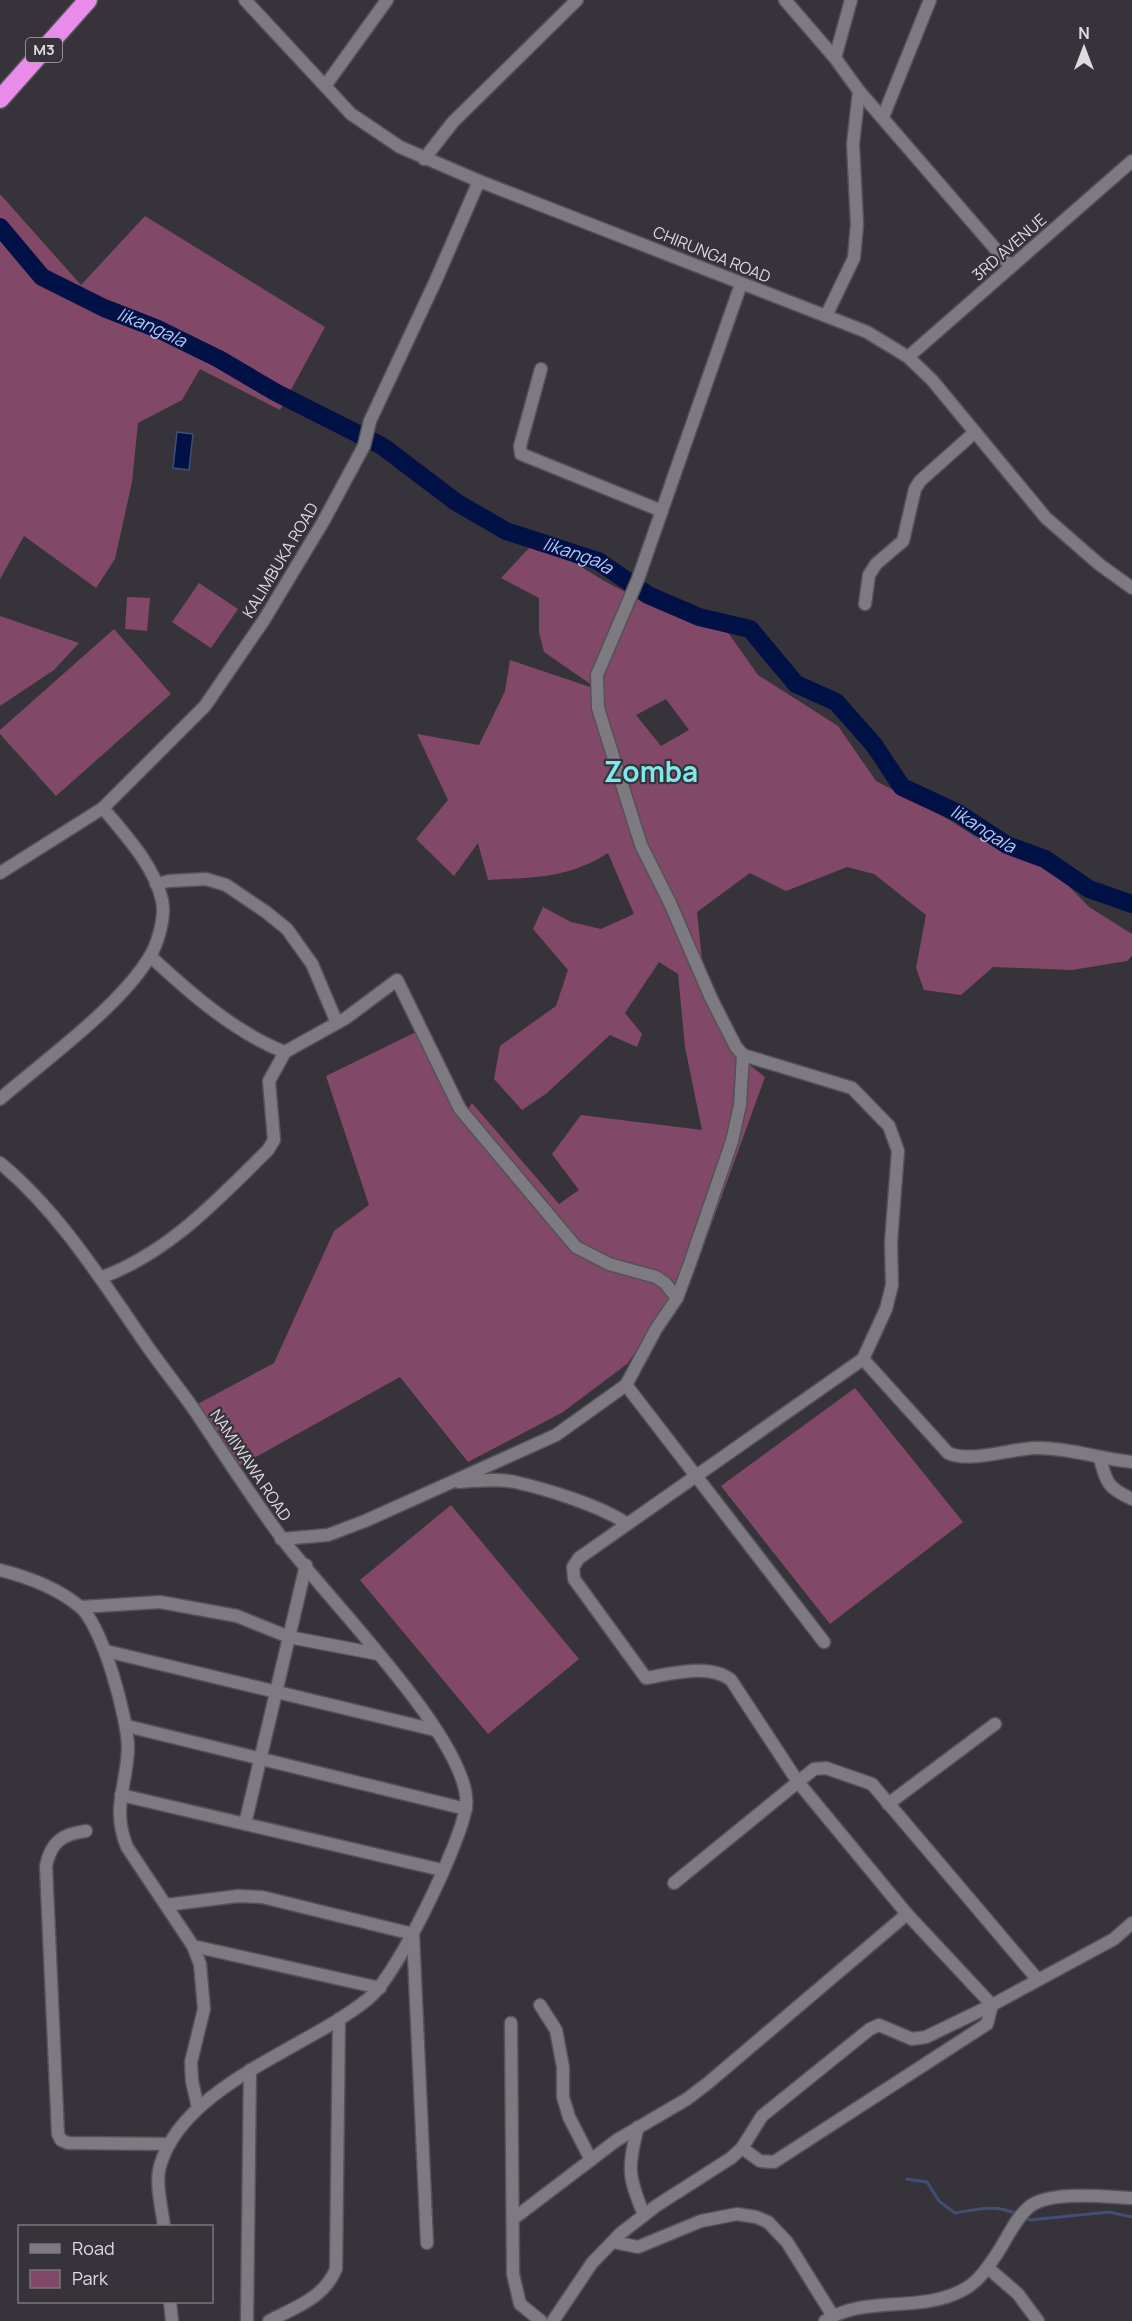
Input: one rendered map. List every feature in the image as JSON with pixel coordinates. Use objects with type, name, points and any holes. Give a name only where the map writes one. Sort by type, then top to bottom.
[{"type":"highway","name":"M3","points":[[0,99],[88,0]]},
{"type":"street","name":"CHIRUNGA ROAD","points":[[245,0],[364,125],[424,159],[867,332],[908,357],[932,380],[1046,518],[1100,565],[1132,588]]},
{"type":"street","points":[[325,86],[387,0]]},
{"type":"street","points":[[424,159],[453,122],[577,0]]},
{"type":"street","points":[[785,0],[835,58],[859,91],[1011,267]]},
{"type":"street","points":[[835,58],[851,0]]},
{"type":"street","points":[[883,117],[930,0]]},
{"type":"street","points":[[826,316],[854,258],[857,224],[853,144],[859,91]]},
{"type":"street","name":"3RD AVENUE","points":[[908,357],[1132,161]]},
{"type":"street","name":"KALIMBUKA ROAD","points":[[0,873],[103,808],[205,706],[264,621],[323,522],[364,446],[370,422],[479,181]]},
{"type":"street","points":[[741,284],[662,512],[628,603],[601,661],[597,675],[598,708],[643,851],[670,903],[711,998],[736,1047],[743,1055],[852,1088],[889,1126],[898,1151],[891,1242],[892,1285],[886,1309],[863,1359],[579,1558],[573,1567],[574,1580],[646,1678],[695,1672],[720,1673],[731,1680],[798,1782],[907,1914],[992,2005]]},
{"type":"street","points":[[541,369],[519,446],[521,454],[662,512]]},
{"type":"street","points":[[865,604],[869,575],[876,564],[903,541],[915,489],[920,481],[975,432]]},
{"type":"street","points":[[0,1099],[112,1001],[150,956],[159,936],[163,909],[156,885],[131,843],[103,808]]},
{"type":"street","points":[[156,885],[169,881],[207,879],[226,885],[266,912],[287,929],[312,964],[337,1023]]},
{"type":"street","points":[[150,956],[211,1007],[267,1045],[285,1052]]},
{"type":"street","points":[[100,1278],[122,1270],[162,1248],[268,1150],[274,1140],[269,1081],[285,1052],[337,1023],[397,980],[460,1108],[576,1246],[583,1252],[609,1264],[659,1279],[677,1298]]},
{"type":"street","points":[[281,1539],[309,1538],[343,1530],[449,1483],[556,1435],[626,1385],[656,1329],[677,1298],[732,1141],[740,1105],[743,1055]]},
{"type":"street","name":"NAMIWAWA ROAD","points":[[0,1163],[24,1184],[100,1278],[281,1539],[306,1565],[447,1744],[467,1790],[466,1809]]},
{"type":"street","points":[[863,1359],[948,1453],[957,1457],[965,1459],[998,1452],[1036,1448],[1100,1459],[1132,1461]]},
{"type":"street","points":[[626,1385],[824,1642]]},
{"type":"street","points":[[1100,1459],[1106,1480],[1112,1489],[1132,1499]]},
{"type":"street","points":[[449,1483],[494,1480],[514,1482],[590,1505],[616,1516],[627,1524]]},
{"type":"street","points":[[245,1824],[306,1565]]},
{"type":"street","points":[[0,1570],[34,1579],[81,1607],[106,1651],[127,1726],[128,1750],[118,1819],[127,1847],[193,1946],[200,1964],[204,2008],[191,2062],[192,2081],[198,2108]]},
{"type":"street","points":[[81,1607],[160,1602],[237,1616],[289,1637],[378,1654]]},
{"type":"street","points":[[106,1651],[435,1730]]},
{"type":"street","points":[[888,1803],[995,1724]]},
{"type":"street","points":[[127,1726],[466,1809],[413,1934],[380,1988],[339,2019],[250,2070],[198,2108],[169,2144],[159,2169],[164,2225]]},
{"type":"street","points":[[674,1883],[814,1769],[826,1768],[872,1784],[1038,1980]]},
{"type":"street","points":[[121,1795],[442,1870]]},
{"type":"street","points":[[86,1831],[64,1836],[56,1842],[49,1851],[46,1866],[58,2134],[61,2140],[68,2143],[169,2144]]},
{"type":"street","points":[[166,1905],[237,1896],[262,1897],[413,1934]]},
{"type":"street","points":[[513,2219],[638,2127],[687,2099],[708,2083],[907,1914]]},
{"type":"street","points":[[553,2321],[592,2263],[613,2242],[644,2216],[731,2158],[742,2148],[762,2116],[870,2029],[879,2025],[888,2026],[912,2039],[919,2040],[992,2005],[1114,1939],[1132,1923]]},
{"type":"street","points":[[413,1934],[427,2243]]},
{"type":"street","points":[[193,1946],[380,1988]]},
{"type":"street","points":[[540,2005],[556,2030],[563,2067],[563,2097],[569,2117],[591,2160]]},
{"type":"street","points":[[742,2148],[760,2161],[774,2162],[987,2024],[992,2005]]},
{"type":"street","points":[[269,2321],[319,2294],[330,2283],[336,2268],[339,2019]]},
{"type":"street","points":[[511,2023],[516,2293],[520,2304],[541,2321]]},
{"type":"street","points":[[247,2321],[250,2070]]},
{"type":"street","points":[[638,2127],[630,2159],[630,2181],[644,2216]]},
{"type":"street","points":[[613,2242],[638,2247],[701,2221],[737,2214],[756,2217],[768,2222],[787,2242],[829,2318],[855,2307],[898,2306],[944,2297],[961,2291],[988,2268],[1028,2208],[1042,2200],[1071,2196],[1132,2198]]},
{"type":"street","points":[[988,2268],[1018,2294],[1038,2321]]},
{"type":"street","points":[[170,2303],[172,2321]]},
{"type":"green space","points":[[0,194],[81,285],[145,216],[325,327],[280,410],[200,369],[182,400],[138,423],[132,482],[115,559],[96,588],[24,536],[0,579]]},
{"type":"green space","points":[[531,546],[557,552],[606,582],[655,607],[724,627],[758,675],[838,726],[876,781],[946,818],[976,837],[1018,850],[1057,874],[1089,907],[1132,934],[1132,956],[1127,961],[1072,970],[993,967],[961,995],[924,990],[916,968],[926,915],[874,874],[847,867],[786,891],[750,873],[697,912],[703,970],[742,1059],[765,1077],[696,1267],[627,1364],[563,1412],[468,1462],[400,1377],[234,1469],[192,1407],[274,1363],[334,1231],[369,1205],[326,1076],[420,1030],[463,1118],[472,1103],[559,1204],[579,1190],[552,1154],[581,1115],[702,1130],[685,1047],[678,974],[659,962],[625,1013],[642,1034],[637,1047],[610,1035],[547,1093],[522,1110],[494,1079],[500,1046],[556,1006],[568,970],[533,929],[543,907],[571,922],[601,929],[634,914],[608,853],[593,862],[564,872],[536,877],[488,880],[478,843],[454,876],[416,839],[448,800],[417,734],[479,745],[505,691],[510,660],[599,690],[544,652],[539,632],[539,598],[501,578]],"holes":[[[666,699],[689,730],[661,746],[636,715]]]},
{"type":"green space","points":[[199,583],[238,609],[211,648],[172,622]]},
{"type":"green space","points":[[127,597],[150,598],[147,631],[125,629]]},
{"type":"green space","points":[[0,616],[79,643],[54,670],[0,706]]},
{"type":"green space","points":[[114,629],[171,694],[56,796],[0,734],[0,730]]},
{"type":"green space","points":[[855,1388],[963,1522],[830,1624],[721,1486]]},
{"type":"green space","points":[[451,1505],[579,1659],[488,1734],[360,1580]]},
{"type":"shaded area","points":[[177,432],[193,434],[189,470],[173,468]]},
{"type":"waterway","name":"likangala","points":[[0,227],[42,277],[104,308],[158,329],[219,359],[275,392],[382,446],[456,502],[506,531],[598,561],[648,595],[699,617],[750,629],[796,684],[836,702],[874,745],[902,787],[958,813],[1007,845],[1045,859],[1089,889],[1132,904]]},
{"type":"waterway","points":[[907,2179],[927,2182],[939,2201],[955,2213],[994,2208],[1017,2214]]},
{"type":"waterway","points":[[1023,2217],[1030,2220],[1109,2212],[1132,2217]]},
{"type":"district","name":"Zomba","points":[[651,772]]}]
